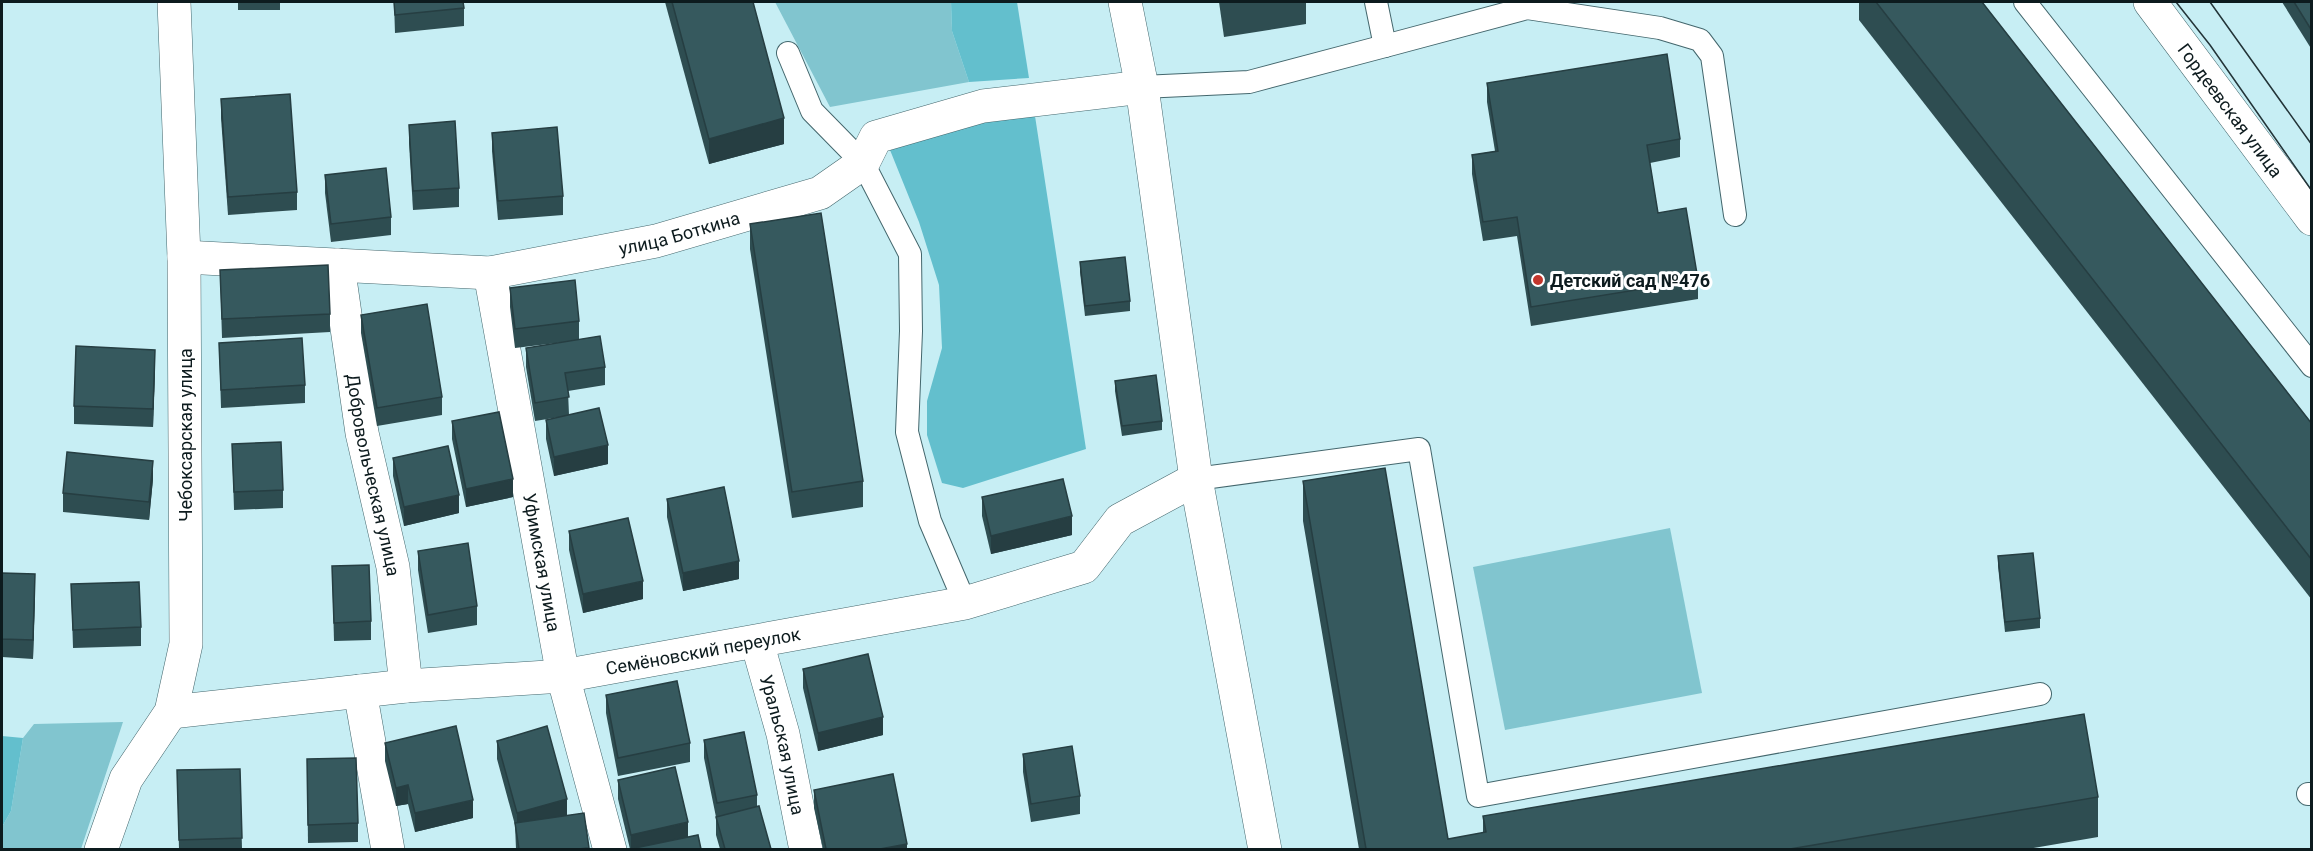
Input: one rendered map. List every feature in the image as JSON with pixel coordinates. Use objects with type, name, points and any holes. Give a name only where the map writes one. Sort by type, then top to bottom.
[{"type":"street","name":"Чебоксарская улица","points":[[101,849],[126,779],[171,712],[186,644],[184,257],[174,2]]},
{"type":"street","points":[[1125,2],[1142,87],[1196,479],[1265,849]]},
{"type":"street","name":"Гордеевская улица","points":[[2152,2],[2312,219]]},
{"type":"street","name":"улица Боткина","points":[[184,257],[490,273],[656,241],[820,193],[863,163],[876,137],[983,106],[1142,87]]},
{"type":"street","name":"Добровольческая улица","points":[[338,265],[362,433],[393,567],[406,686]]},
{"type":"street","name":"Уфимская улица","points":[[490,273],[563,676],[610,849]]},
{"type":"street","name":"Семёновский переулок","points":[[171,712],[406,686],[563,676],[965,603],[1084,567],[1120,520],[1196,479]]},
{"type":"street","name":"Уральская улица","points":[[757,642],[783,734],[806,849]]},
{"type":"street","points":[[360,691],[388,849]]},
{"type":"lane","points":[[1376,2],[1385,46]]},
{"type":"lane","points":[[2025,2],[2312,366]]},
{"type":"lane","points":[[1142,87],[1250,82],[1527,8],[1660,28],[1700,40],[1712,56],[1735,215]]},
{"type":"lane","points":[[788,53],[812,111],[863,163],[910,254],[911,331],[907,432],[930,521],[965,603]]},
{"type":"lane","points":[[1196,479],[1419,449],[1478,796],[2040,694]]},
{"type":"shaded area","points":[[775,2],[951,2],[952,31],[969,82],[830,107]]},
{"type":"shaded area","points":[[951,2],[1017,2],[1029,78],[969,82],[952,31]]},
{"type":"shaded area","points":[[1035,116],[1086,449],[963,488],[942,483],[927,435],[927,401],[942,348],[939,285],[919,222],[890,150],[979,122]]},
{"type":"shaded area","points":[[1670,528],[1702,693],[1505,730],[1473,567]]},
{"type":"shaded area","points":[[123,722],[81,849],[2,849],[2,827],[11,811],[23,738],[34,724]]},
{"type":"shaded area","points":[[2,736],[23,738],[11,811],[2,827]]},
{"type":"building","points":[[394,2],[463,2],[464,8],[395,15]]},
{"type":"building","points":[[672,2],[753,2],[784,118],[709,139]]},
{"type":"building","points":[[1876,2],[1982,2],[2312,424],[2312,560]]},
{"type":"building","points":[[2294,2],[2312,2],[2312,31]]},
{"type":"building","points":[[1667,54],[1680,139],[1647,145],[1658,213],[1686,208],[1698,280],[1531,307],[1517,217],[1483,222],[1472,155],[1498,151],[1487,83]]},
{"type":"building","points":[[290,94],[297,192],[228,197],[221,99]]},
{"type":"building","points":[[455,121],[459,188],[413,191],[409,125]]},
{"type":"building","points":[[557,127],[563,196],[498,201],[492,133]]},
{"type":"building","points":[[386,168],[391,217],[331,224],[325,175]]},
{"type":"building","points":[[821,213],[863,481],[792,492],[750,224]]},
{"type":"building","points":[[1125,257],[1130,301],[1085,306],[1080,262]]},
{"type":"building","points":[[328,265],[330,314],[222,319],[220,270]]},
{"type":"building","points":[[575,280],[579,321],[515,329],[510,288]]},
{"type":"building","points":[[427,304],[442,397],[377,408],[361,315]]},
{"type":"building","points":[[600,336],[605,367],[565,373],[569,397],[535,403],[526,348]]},
{"type":"building","points":[[302,338],[305,385],[221,390],[219,343]]},
{"type":"building","points":[[76,346],[155,350],[153,409],[74,406]]},
{"type":"building","points":[[1156,375],[1162,421],[1122,426],[1115,381]]},
{"type":"building","points":[[599,408],[608,445],[554,457],[546,420]]},
{"type":"building","points":[[499,412],[513,479],[466,489],[452,421]]},
{"type":"building","points":[[281,442],[283,490],[234,492],[232,444]]},
{"type":"building","points":[[448,446],[459,495],[404,507],[393,458]]},
{"type":"building","points":[[67,452],[153,461],[149,502],[63,493]]},
{"type":"building","points":[[1385,468],[1448,839],[1486,832],[1483,816],[2084,714],[2098,797],[1790,849],[1366,849],[1303,481]]},
{"type":"building","points":[[1063,479],[1072,516],[991,536],[982,497]]},
{"type":"building","points":[[724,487],[739,561],[683,573],[667,499]]},
{"type":"building","points":[[628,518],[643,581],[583,594],[569,531]]},
{"type":"building","points":[[468,543],[477,606],[428,615],[418,551]]},
{"type":"building","points":[[2033,553],[2040,618],[2005,622],[1998,556]]},
{"type":"building","points":[[369,565],[371,621],[334,623],[332,566]]},
{"type":"building","points":[[2,573],[35,574],[33,640],[2,639]]},
{"type":"building","points":[[139,582],[141,627],[73,630],[71,584]]},
{"type":"building","points":[[868,654],[883,717],[818,733],[803,669]]},
{"type":"building","points":[[677,681],[690,743],[618,758],[606,695]]},
{"type":"building","points":[[456,726],[473,800],[415,813],[408,785],[396,788],[385,743]]},
{"type":"building","points":[[547,726],[567,799],[517,813],[497,741]]},
{"type":"building","points":[[744,732],[757,795],[717,803],[704,740]]},
{"type":"building","points":[[1072,746],[1080,796],[1031,804],[1023,754]]},
{"type":"building","points":[[356,758],[358,823],[308,825],[307,759]]},
{"type":"building","points":[[675,767],[688,822],[631,835],[618,780]]},
{"type":"building","points":[[240,769],[242,838],[179,840],[177,770]]},
{"type":"building","points":[[893,774],[907,844],[880,849],[826,849],[814,790]]},
{"type":"building","points":[[759,806],[771,849],[725,849],[716,817]]},
{"type":"building","points":[[584,813],[589,848],[519,849],[515,823]]},
{"type":"building","points":[[698,835],[701,849],[635,849],[635,848]]},
{"type":"tram line","points":[[2176,2],[2210,45],[2312,191]]},
{"type":"tram line","points":[[2210,2],[2312,145]]},
{"type":"place","name":"Детский сад №476","points":[[1538,280]]}]
